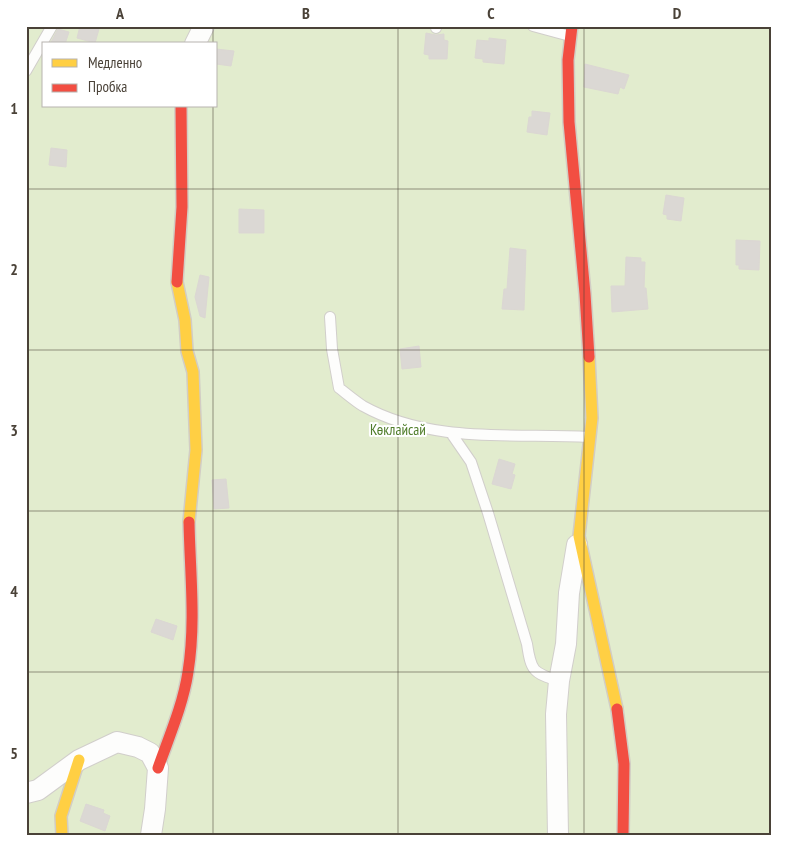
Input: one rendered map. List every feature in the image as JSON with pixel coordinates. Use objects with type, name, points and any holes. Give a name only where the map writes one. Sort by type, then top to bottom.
[{"type":"street","points":[[196,42],[204,26]]},
{"type":"street","points":[[558,835],[556,714],[559,681],[566,644],[569,593],[579,536],[592,418],[585,294],[568,122],[568,60],[571,31]]},
{"type":"street","points":[[151,835],[158,768],[175,721],[188,674],[193,622],[189,523],[196,450],[193,372],[188,351],[185,320],[177,287],[182,207],[181,108]]},
{"type":"street","points":[[579,536],[617,706],[624,764],[623,835]]},
{"type":"street","points":[[26,793],[38,790],[80,760],[117,742],[138,747],[150,753],[158,768]]},
{"type":"street","points":[[62,835],[61,816],[80,760]]},
{"type":"lane","points":[[43,42],[52,26]]},
{"type":"lane","points":[[533,26],[571,31]]},
{"type":"lane","points":[[26,71],[42,43]]},
{"type":"lane","points":[[330,317],[332,349],[339,388],[363,406],[390,418],[416,426],[452,433],[590,437]]},
{"type":"lane","points":[[452,433],[471,462],[477,479],[527,644],[530,664],[540,675],[559,681]]},
{"type":"green space","name":"Көклайсай","points":[[26,26],[771,26],[771,835],[26,835]]},
{"type":"building","points":[[80,26],[99,29],[95,42],[77,38]]},
{"type":"building","points":[[58,29],[69,32],[66,42],[51,42]]},
{"type":"building","points":[[426,33],[444,34],[444,40],[448,41],[447,59],[429,59],[429,55],[424,54]]},
{"type":"building","points":[[489,38],[506,40],[504,64],[483,62],[483,59],[475,58],[477,40],[489,41]]},
{"type":"building","points":[[218,49],[234,51],[231,66],[218,64]]},
{"type":"building","points":[[585,64],[629,75],[624,89],[620,87],[618,94],[584,87]]},
{"type":"building","points":[[532,111],[550,113],[547,135],[527,132],[529,117],[532,117]]},
{"type":"building","points":[[51,148],[67,150],[66,167],[49,165]]},
{"type":"building","points":[[666,195],[684,198],[681,221],[667,219],[667,215],[663,214]]},
{"type":"building","points":[[239,209],[264,210],[264,233],[239,233]]},
{"type":"building","points":[[736,240],[760,241],[759,270],[739,269],[739,265],[736,265]]},
{"type":"building","points":[[510,248],[526,250],[524,310],[502,309],[504,289],[507,289]]},
{"type":"building","points":[[626,257],[641,258],[641,262],[645,262],[644,288],[646,288],[648,309],[612,312],[611,286],[625,286]]},
{"type":"building","points":[[200,275],[209,277],[205,318],[200,316],[195,297]]},
{"type":"building","points":[[419,346],[421,367],[402,369],[400,349]]},
{"type":"building","points":[[499,459],[515,464],[512,474],[515,475],[511,489],[492,484]]},
{"type":"building","points":[[226,479],[229,508],[214,509],[212,480]]},
{"type":"building","points":[[156,619],[177,626],[173,640],[151,632]]},
{"type":"building","points":[[86,804],[104,810],[103,813],[110,816],[105,831],[80,821]]},
{"type":"traffic: slow","points":[[177,282],[185,320],[187,351],[193,372],[196,450],[189,522]]},
{"type":"traffic: slow","points":[[589,357],[592,418],[579,536],[617,709]]},
{"type":"traffic: slow","points":[[62,835],[61,816],[79,760]]},
{"type":"traffic: jam","points":[[572,26],[568,60],[569,122],[589,357]]},
{"type":"traffic: jam","points":[[177,282],[182,207],[181,108]]},
{"type":"traffic: jam","points":[[158,768],[183,697],[188,672],[192,635],[189,522]]},
{"type":"traffic: jam","points":[[617,709],[624,764],[623,835]]}]
